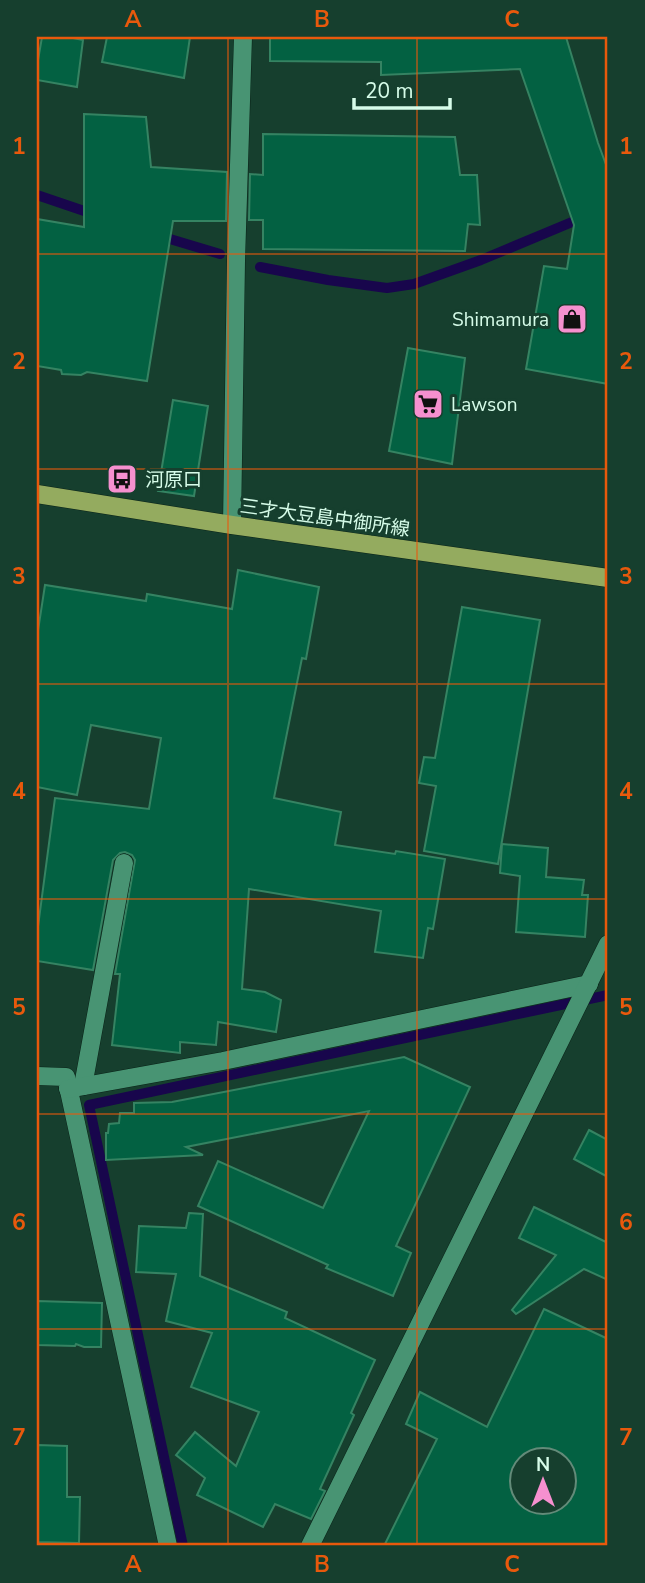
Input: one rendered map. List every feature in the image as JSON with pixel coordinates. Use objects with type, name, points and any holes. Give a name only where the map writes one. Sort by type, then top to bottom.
[{"type":"main road","name":"三才大豆島中御所線","points":[[37,494],[608,579]]},
{"type":"street","points":[[232,525],[243,37]]},
{"type":"street","points":[[124,863],[76,1087],[168,1546]]},
{"type":"street","points":[[310,1546],[608,944]]},
{"type":"street","points":[[76,1087],[223,1061],[589,984]]},
{"type":"street","points":[[37,1076],[66,1077],[76,1087]]},
{"type":"building","points":[[42,37],[83,40],[77,87],[37,80]]},
{"type":"building","points":[[107,37],[190,37],[184,78],[102,62]]},
{"type":"building","points":[[270,37],[566,37],[608,170],[608,384],[526,369],[544,266],[567,269],[574,225],[520,69],[381,75],[381,62],[270,61]]},
{"type":"building","points":[[84,114],[146,117],[151,167],[227,172],[226,221],[173,221],[147,381],[87,372],[81,375],[62,374],[61,370],[37,366],[37,219],[84,227]]},
{"type":"building","points":[[263,134],[455,137],[460,175],[477,175],[480,225],[468,224],[465,251],[263,249],[263,220],[249,220],[250,174],[263,175]]},
{"type":"building","name":"Lawson","points":[[408,348],[465,358],[452,464],[389,451]]},
{"type":"building","points":[[173,400],[208,406],[194,496],[158,491]]},
{"type":"building","points":[[238,570],[319,587],[306,659],[302,658],[274,798],[341,812],[335,845],[445,859],[433,929],[428,928],[423,958],[375,952],[381,911],[249,889],[242,989],[265,992],[281,1000],[276,1032],[218,1022],[216,1045],[180,1042],[180,1053],[112,1045],[120,974],[115,974],[135,860],[125,852],[113,860],[93,970],[37,961],[37,934],[55,798],[149,809],[161,738],[91,725],[77,795],[37,787],[37,637],[45,585],[146,601],[147,594],[232,609]]},
{"type":"building","points":[[462,607],[540,620],[498,864],[424,851],[436,786],[419,783],[424,757],[435,758]]},
{"type":"building","points":[[502,844],[548,848],[546,877],[584,880],[582,895],[588,895],[585,937],[516,932],[520,876],[500,873]]},
{"type":"building","points":[[404,1057],[470,1087],[396,1246],[411,1253],[393,1296],[326,1268],[328,1265],[198,1206],[218,1161],[323,1208],[369,1111],[186,1147],[203,1155],[106,1160],[106,1133],[109,1124],[119,1123],[120,1113],[134,1113],[134,1103],[172,1102]]},
{"type":"building","points":[[589,1130],[608,1140],[608,1177],[574,1159]]},
{"type":"building","points":[[534,1207],[608,1243],[608,1280],[584,1269],[516,1314],[512,1310],[556,1255],[519,1238]]},
{"type":"building","points":[[189,1213],[203,1214],[200,1276],[287,1312],[285,1318],[375,1360],[351,1413],[354,1415],[320,1489],[325,1491],[311,1519],[275,1504],[263,1527],[197,1495],[205,1478],[176,1455],[195,1432],[236,1466],[259,1412],[191,1387],[212,1333],[166,1321],[176,1274],[136,1272],[139,1226],[186,1228]]},
{"type":"building","points":[[37,1301],[102,1303],[101,1347],[76,1344],[37,1345]]},
{"type":"building","points":[[544,1309],[608,1339],[608,1546],[384,1546],[437,1439],[406,1424],[420,1392],[487,1427]]},
{"type":"building","points":[[37,1445],[67,1446],[67,1497],[80,1497],[79,1543],[37,1542]]},
{"type":"waterway","points":[[37,195],[96,215]]},
{"type":"waterway","points":[[260,267],[387,288],[414,284],[481,260],[608,207]]},
{"type":"waterway","points":[[160,236],[220,254]]},
{"type":"waterway","points":[[183,1546],[89,1105],[608,995]]},
{"type":"place","name":"Shimamura","points":[[572,319]]},
{"type":"place","name":"Lawson","points":[[428,404]]},
{"type":"place","name":"河原口","points":[[122,479]]}]
